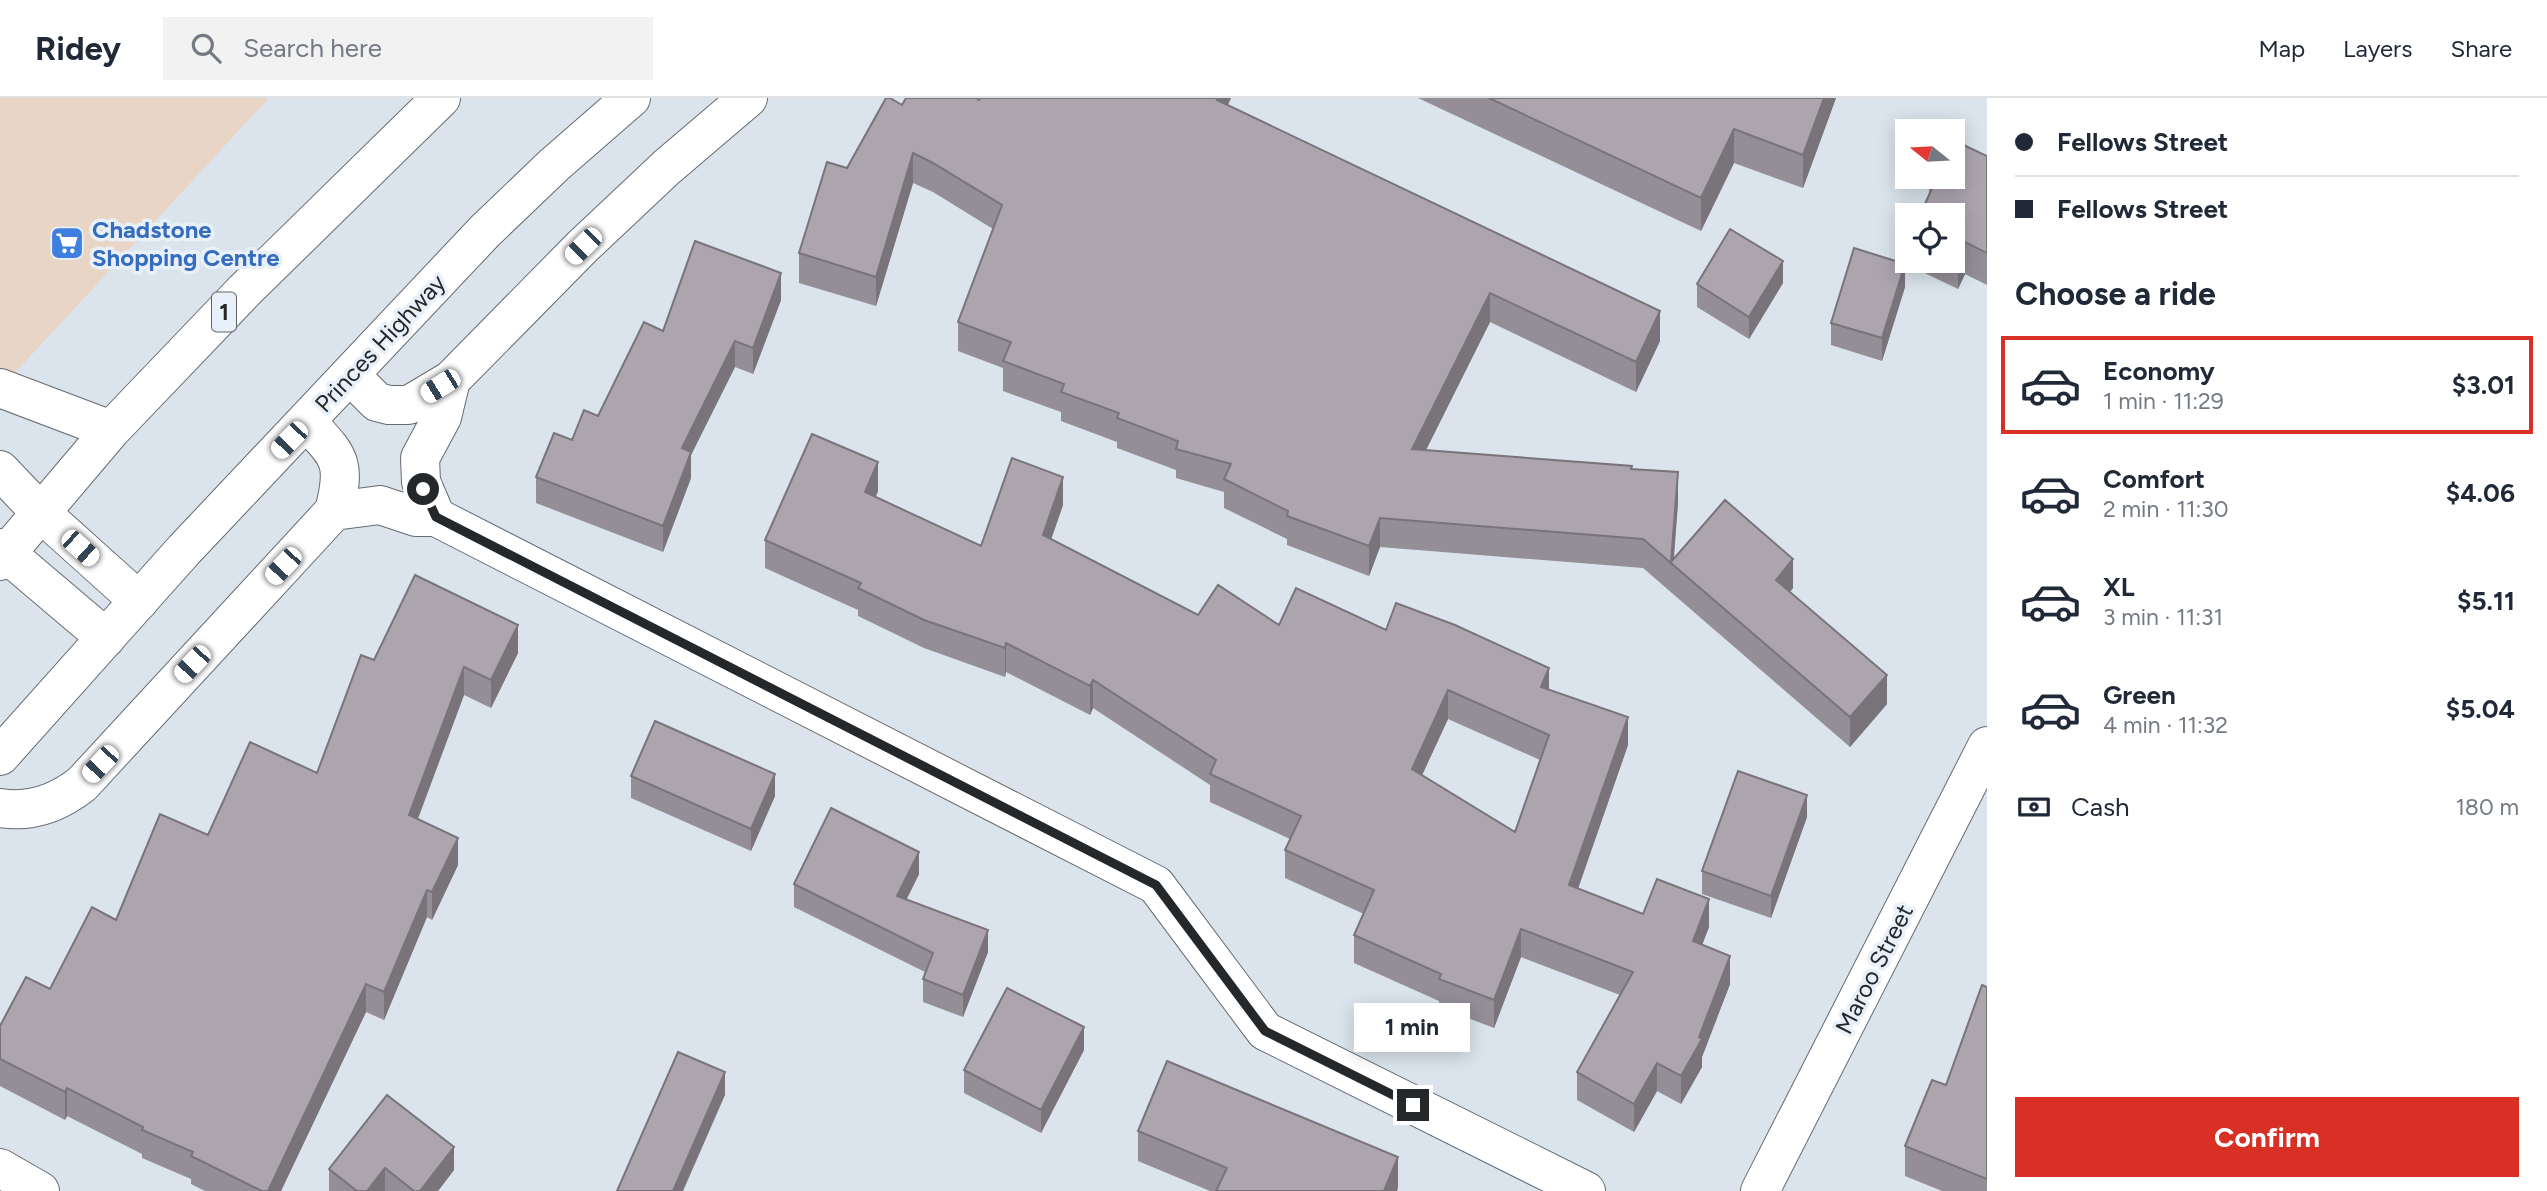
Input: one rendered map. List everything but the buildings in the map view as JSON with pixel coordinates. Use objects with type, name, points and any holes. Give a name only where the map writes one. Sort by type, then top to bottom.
[{"type":"main road","name":"1","points":[[2,554],[111,430],[244,291],[441,98]]},
{"type":"main road","name":"Princes Highway","points":[[0,756],[184,550],[485,231],[554,165],[632,98]]},
{"type":"main road","points":[[351,376],[377,402],[389,405],[409,405],[451,380],[583,246],[667,167],[748,98]]},
{"type":"main road","points":[[436,517],[421,482],[420,458],[442,417],[451,380]]},
{"type":"main road","points":[[0,388],[111,430]]},
{"type":"main road","points":[[0,808],[36,808],[68,795],[82,784],[334,511],[340,475],[336,454],[307,422]]},
{"type":"main road","points":[[0,470],[40,512],[139,601]]},
{"type":"main road","points":[[334,511],[380,505],[416,517],[436,517],[1156,885],[1265,1031],[1586,1191]]},
{"type":"main road","points":[[2,554],[106,638]]},
{"type":"main road","name":"Maroo Street","points":[[1770,1188],[1987,746]]},
{"type":"main road","points":[[0,1168],[40,1191]]},
{"type":"shaded area","name":"Chadstone Shopping Centre","points":[[0,98],[269,98],[0,389]]},
{"type":"place","name":"Chadstone Shopping Centre","points":[[67,243]]},
{"type":"route","points":[[423,489],[436,517],[1156,885],[1265,1031],[1413,1105]]}]
